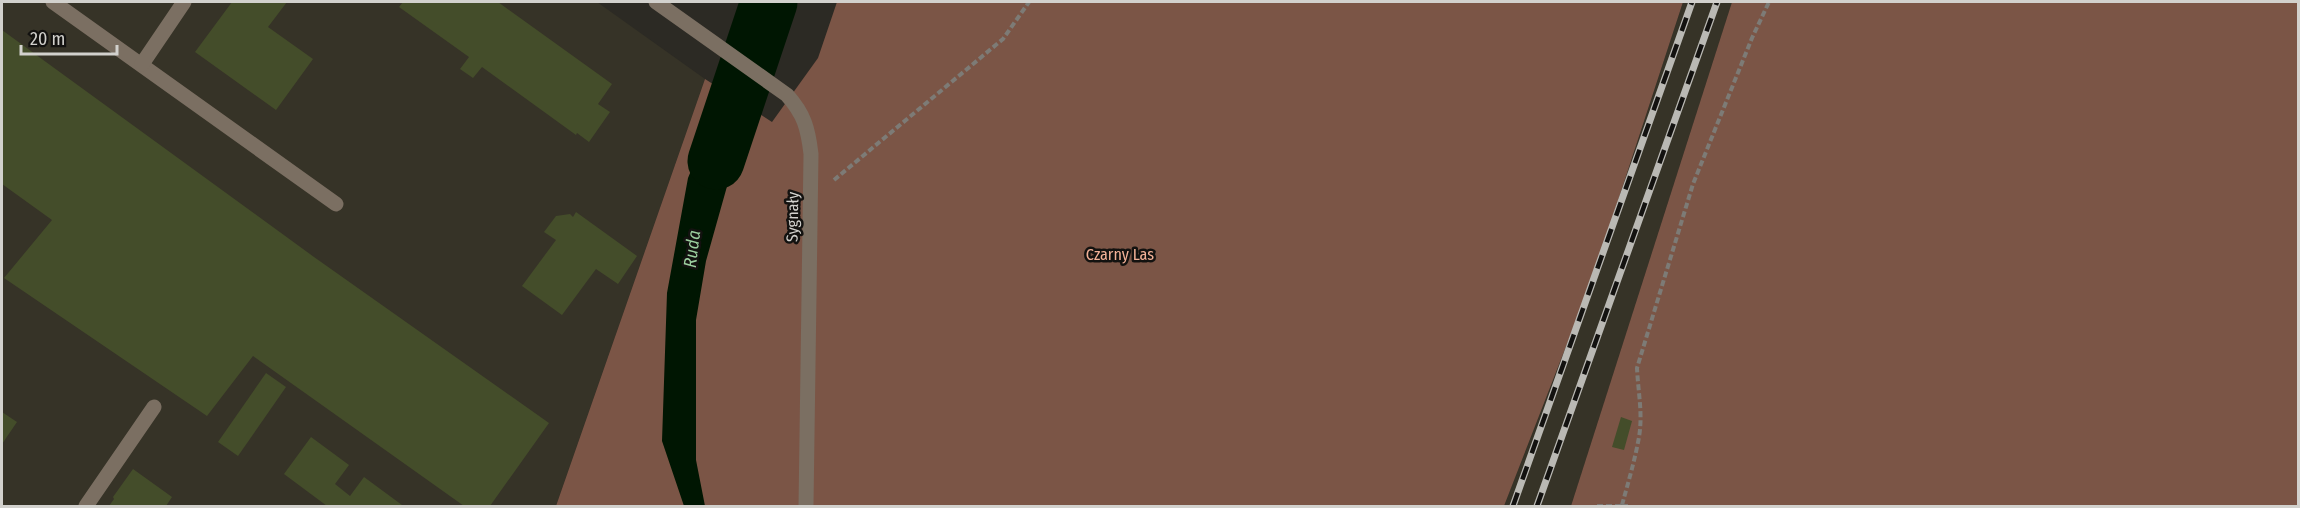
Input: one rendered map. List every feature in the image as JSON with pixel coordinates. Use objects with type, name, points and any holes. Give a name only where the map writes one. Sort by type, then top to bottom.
[{"type":"street","points":[[53,2],[336,204]]},
{"type":"street","points":[[142,64],[184,2]]},
{"type":"street","name":"Sygnały","points":[[656,2],[787,95],[800,109],[808,131],[811,154],[806,507]]},
{"type":"street","points":[[86,507],[154,407]]},
{"type":"path","points":[[810,199],[1003,39],[1029,2]]},
{"type":"path","points":[[1622,505],[1640,436],[1641,410],[1637,368],[1693,184],[1752,38],[1769,2]]},
{"type":"path","points":[[1598,507],[1622,505],[1628,507]]},
{"type":"shaded area","points":[[2,2],[597,2],[705,79],[556,506],[2,506]]},
{"type":"shaded area","points":[[1683,2],[1732,2],[1571,506],[1504,506],[1593,277]]},
{"type":"green space","name":"Czarny Las","points":[[837,2],[1683,2],[1593,277],[1504,506],[556,506],[705,79],[772,122],[818,58]]},
{"type":"green space","points":[[1732,2],[2298,2],[2298,506],[1571,506]]},
{"type":"water","points":[[746,2],[788,2],[766,58],[731,31]]},
{"type":"water","points":[[730,77],[753,94],[706,261],[696,320],[696,460],[705,506],[684,506],[662,441],[667,293],[688,178]]},
{"type":"building","points":[[232,2],[287,2],[268,27],[313,59],[276,110],[195,52]]},
{"type":"building","points":[[403,2],[498,2],[612,84],[598,104],[610,112],[589,142],[482,67],[473,78],[460,69],[469,57],[399,7]]},
{"type":"building","points":[[2,30],[314,257],[549,423],[490,506],[464,506],[253,356],[207,416],[4,278],[52,220],[2,184]]},
{"type":"building","points":[[576,212],[637,256],[618,284],[596,269],[562,315],[522,286],[556,240],[544,232],[556,216],[570,214],[573,217]]},
{"type":"building","points":[[266,373],[286,387],[238,456],[218,442]]},
{"type":"building","points":[[2,412],[17,422],[2,444]]},
{"type":"building","points":[[1621,417],[1632,421],[1624,450],[1612,447]]},
{"type":"building","points":[[311,437],[349,465],[335,484],[350,496],[364,477],[402,505],[327,506],[284,474]]},
{"type":"building","points":[[133,469],[172,497],[166,506],[109,506]]},
{"type":"waterway","name":"Ruda","points":[[716,161],[769,2]]},
{"type":"railway","points":[[1513,506],[1692,2]]},
{"type":"railway","points":[[1537,506],[1717,2]]}]
